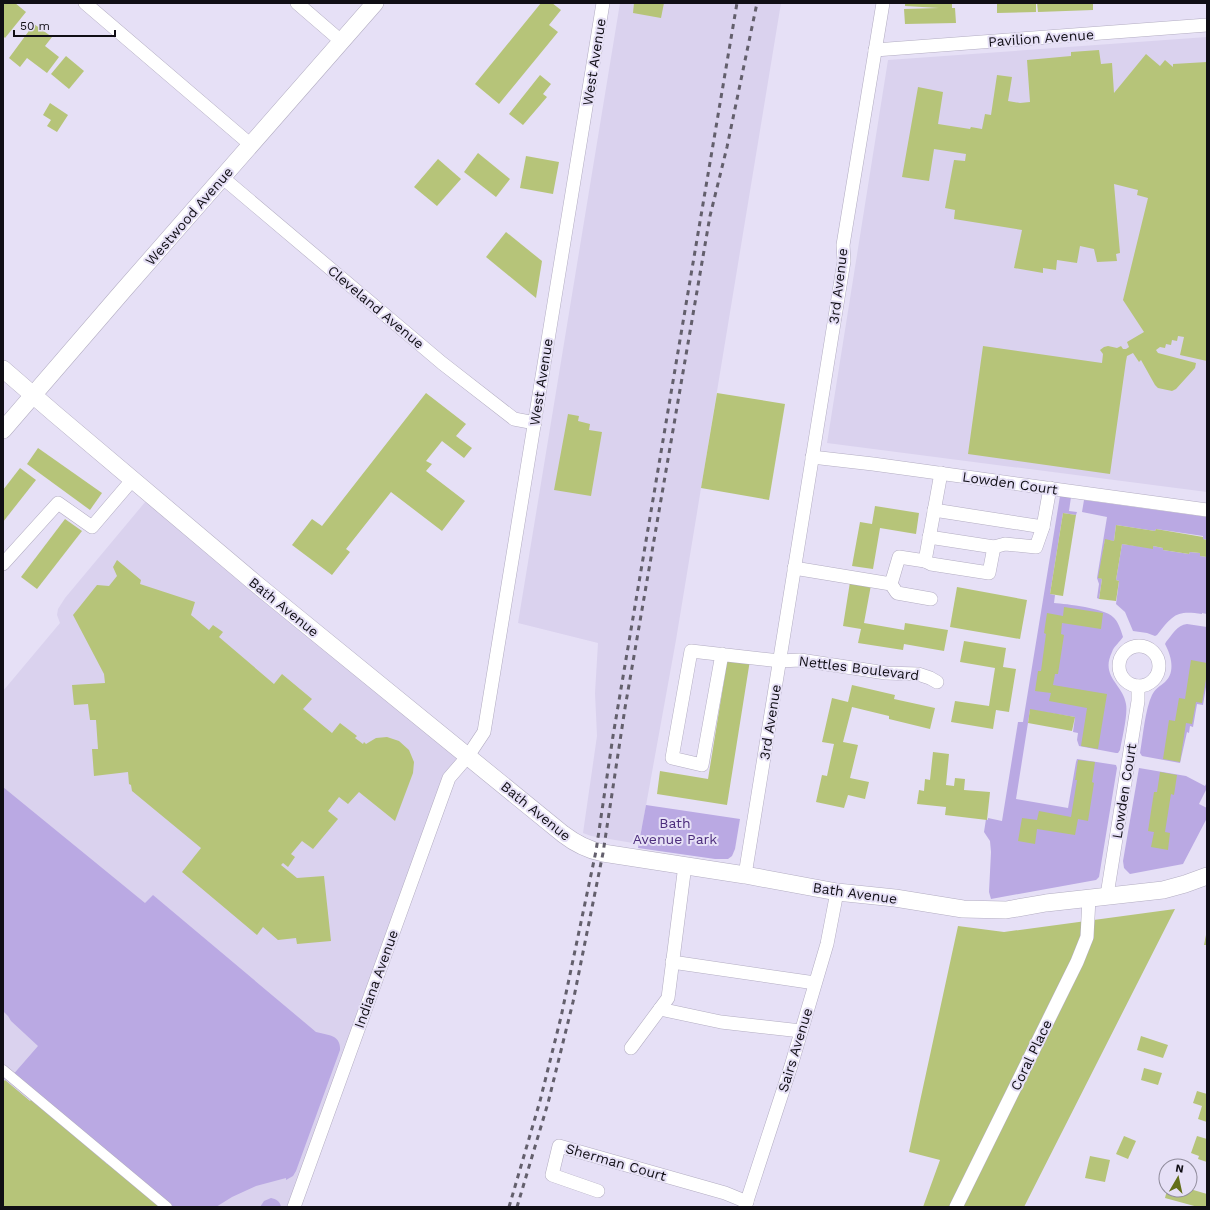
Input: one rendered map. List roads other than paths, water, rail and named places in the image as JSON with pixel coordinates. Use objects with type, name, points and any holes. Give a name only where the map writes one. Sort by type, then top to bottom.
[{"type":"street","points":[[85,3],[252,145]]},
{"type":"street","points":[[297,3],[341,41]]},
{"type":"street","name":"Westwood Avenue","points":[[3,430],[152,257],[252,145],[375,3]]},
{"type":"street","name":"West Avenue","points":[[468,756],[484,732],[603,3]]},
{"type":"street","name":"3rd Avenue","points":[[745,875],[844,260],[843,245],[883,3]]},
{"type":"street","name":"Pavilion Avenue","points":[[875,50],[1207,25]]},
{"type":"street","name":"Cleveland Avenue","points":[[223,178],[436,358],[514,419],[535,423]]},
{"type":"street","name":"Bath Avenue","points":[[3,369],[255,583],[563,834],[579,845],[596,852],[685,865],[837,892],[895,898],[964,909],[996,910],[1107,895],[1163,890],[1207,876]]},
{"type":"street","name":"Lowden Court","points":[[812,457],[1207,510]]},
{"type":"street","points":[[925,561],[940,473]]},
{"type":"street","points":[[3,564],[58,503],[92,527],[133,479]]},
{"type":"street","points":[[929,537],[994,547],[1005,544],[1036,547],[1043,527],[1050,488]]},
{"type":"street","points":[[934,510],[1043,527]]},
{"type":"street","points":[[891,584],[899,557],[925,561],[931,564],[989,573],[994,547]]},
{"type":"street","points":[[794,568],[891,584],[898,594],[931,599]]},
{"type":"street","name":"Nettles Boulevard","points":[[722,654],[702,765],[672,758],[691,651],[722,654],[780,661],[800,660],[886,673],[918,674],[937,682]]},
{"type":"street","name":"Lowden Court","points":[[1107,895],[1138,701],[1138,686]]},
{"type":"street","name":"Indiana Avenue","points":[[294,1207],[449,778],[468,756]]},
{"type":"street","points":[[631,1048],[668,998],[685,865]]},
{"type":"street","name":"Sairs Avenue","points":[[746,1205],[827,944],[837,892]]},
{"type":"street","name":"Coral Place","points":[[956,1207],[1077,962],[1087,937],[1089,898]]},
{"type":"street","points":[[672,962],[815,983]]},
{"type":"street","points":[[660,1009],[721,1022],[801,1031]]},
{"type":"street","points":[[3,1070],[167,1207]]},
{"type":"street","name":"Sherman Court","points":[[598,1191],[552,1175],[559,1146],[725,1193],[746,1205]]},
{"type":"railway","points":[[509,1207],[540,1101],[561,1017],[596,851],[613,736],[737,3]]},
{"type":"railway","points":[[517,1207],[548,1103],[573,1002],[603,853],[625,708],[710,216],[727,147],[757,3]]},
{"type":"park label","name":"Bath Avenue Park","points":[[675,832]]}]
